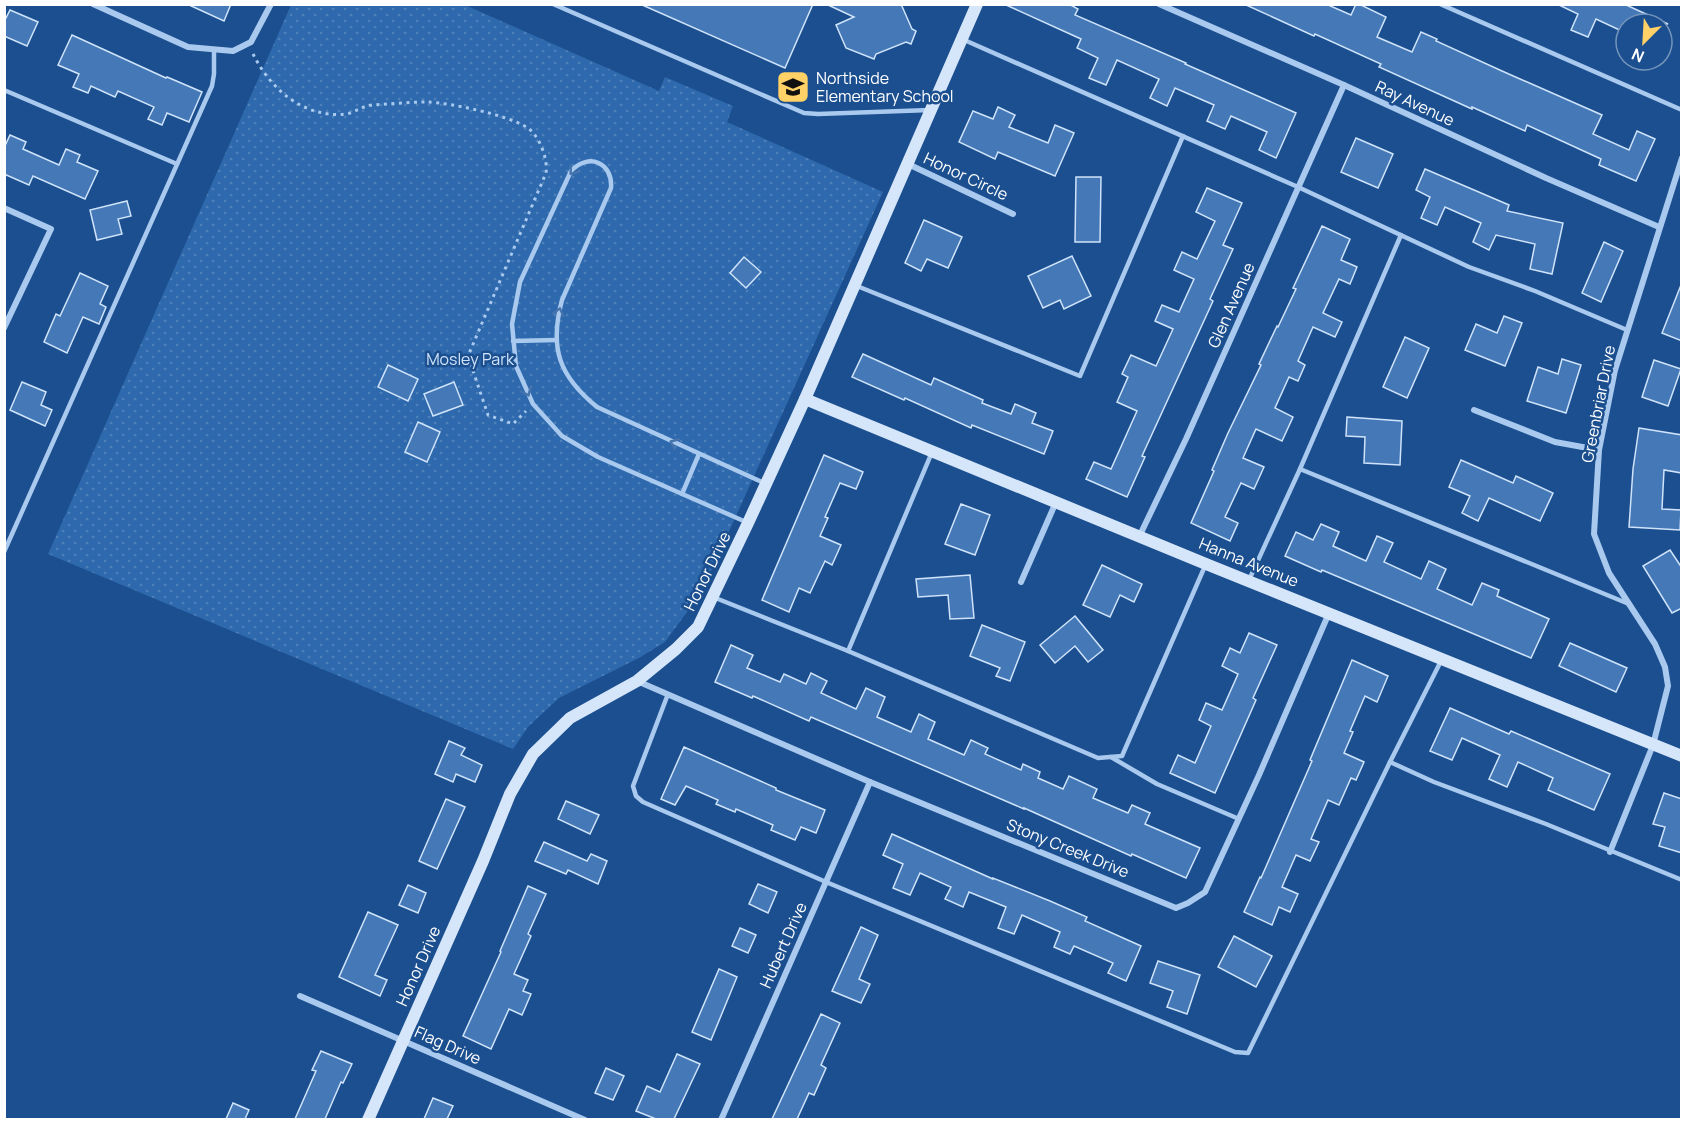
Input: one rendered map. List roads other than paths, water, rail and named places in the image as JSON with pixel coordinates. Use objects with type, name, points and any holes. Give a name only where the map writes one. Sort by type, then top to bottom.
[{"type":"street","points":[[93,4],[188,47],[233,51],[251,42],[271,4]]},
{"type":"street","name":"Honor Drive","points":[[368,1119],[510,795],[533,754],[570,718],[637,681],[676,649],[698,627],[805,399],[978,4]]},
{"type":"street","name":"Ray Avenue","points":[[1159,4],[1659,227]]},
{"type":"street","name":"Glen Avenue","points":[[1140,535],[1186,439],[1344,85]]},
{"type":"street","name":"Greenbriar Drive","points":[[1610,852],[1653,745],[1668,686],[1665,667],[1655,645],[1609,573],[1594,534],[1599,450],[1615,370],[1682,158]]},
{"type":"street","name":"Honor Circle","points":[[908,164],[1013,214]]},
{"type":"street","points":[[4,208],[51,228],[4,328]]},
{"type":"street","name":"Hanna Avenue","points":[[805,399],[1682,756]]},
{"type":"street","points":[[1474,410],[1555,442],[1599,450]]},
{"type":"street","points":[[1021,582],[1057,501]]},
{"type":"street","name":"Stony Creek Drive","points":[[637,681],[870,782],[1176,908],[1205,892],[1330,613]]},
{"type":"street","name":"Hubert Drive","points":[[721,1119],[870,782]]},
{"type":"street","name":"Flag Drive","points":[[300,996],[585,1119]]},
{"type":"lane","points":[[553,4],[804,113],[931,110]]},
{"type":"lane","points":[[1440,4],[1682,110]]},
{"type":"lane","points":[[962,39],[1298,187],[1469,267],[1535,291],[1627,330]]},
{"type":"lane","points":[[4,552],[212,87],[214,50]]},
{"type":"lane","points":[[4,90],[177,164]]},
{"type":"lane","points":[[855,285],[1080,376],[1184,136]]},
{"type":"lane","points":[[748,523],[598,457],[561,436],[533,405],[516,366],[512,324],[520,282],[571,171],[576,165],[591,161],[598,163],[605,167],[612,181],[562,300],[557,320],[556,340],[560,360],[568,378],[581,394],[597,407],[766,484]]},
{"type":"lane","points":[[1249,580],[1300,469],[1401,235]]},
{"type":"lane","points":[[513,341],[556,340]]},
{"type":"lane","points":[[848,651],[933,451]]},
{"type":"lane","points":[[682,494],[699,454]]},
{"type":"lane","points":[[1300,469],[1629,604]]},
{"type":"lane","points":[[713,597],[848,651],[1098,758],[1122,756],[1206,564]]},
{"type":"lane","points":[[668,694],[633,786],[636,796],[643,802],[826,882],[1235,1052],[1248,1053],[1390,762],[1443,659]]},
{"type":"lane","points":[[1111,757],[1157,784],[1239,819]]},
{"type":"lane","points":[[1390,762],[1434,782],[1546,824],[1682,880]]},
{"type":"place","name":"Northside Elementary School","points":[[793,87]]},
{"type":"park label","name":"Mosley Park","points":[[470,359]]}]
